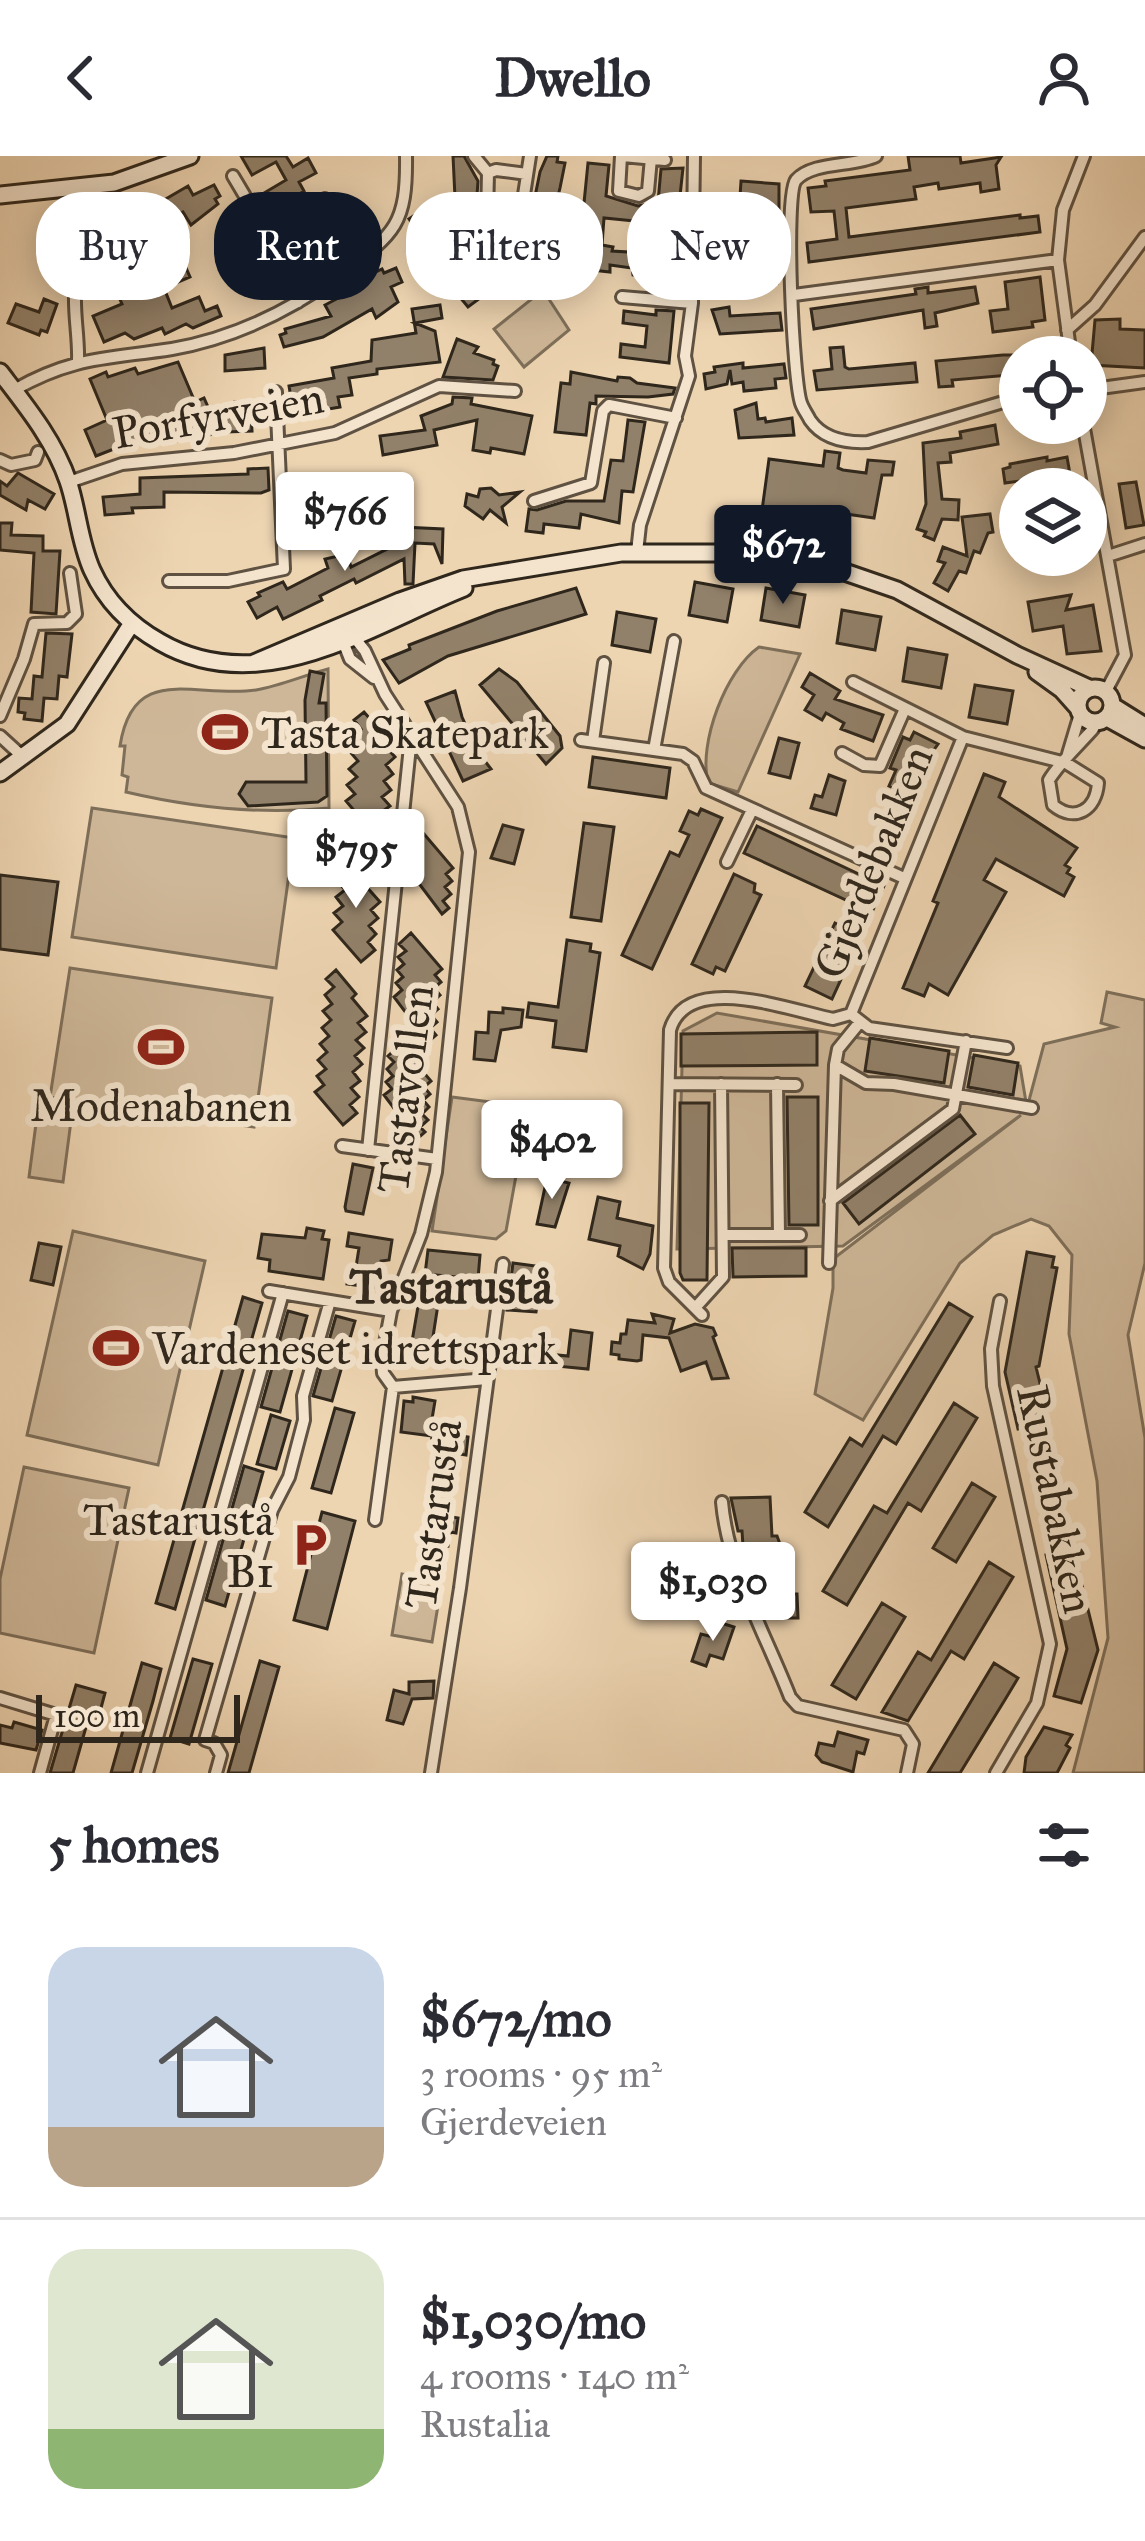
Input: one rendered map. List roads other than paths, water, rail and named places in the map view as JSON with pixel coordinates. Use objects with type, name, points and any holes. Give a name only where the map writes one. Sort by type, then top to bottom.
[{"type":"main road","points":[[0,195],[114,183],[190,156]]},
{"type":"main road","points":[[0,372],[49,440],[69,482],[102,589],[132,623],[176,652],[218,663],[254,663],[346,634],[488,577],[553,562],[637,552],[733,553],[836,569],[916,599],[1016,655],[1063,690],[1145,739]]},
{"type":"main road","points":[[0,773],[67,724],[132,623]]},
{"type":"main road","points":[[1095,707],[1145,726]]},
{"type":"street","points":[[14,390],[78,360],[203,342],[260,322],[298,302],[384,239],[406,204],[406,156]]},
{"type":"street","points":[[474,156],[488,173],[488,192]]},
{"type":"street","points":[[524,192],[530,156]]},
{"type":"street","points":[[650,158],[648,191],[638,196],[619,191],[622,156],[650,158],[665,160]]},
{"type":"street","points":[[637,552],[640,525],[689,376],[685,356],[692,303],[694,156]]},
{"type":"street","points":[[876,156],[812,171],[794,184],[789,239],[801,403],[814,426],[848,443],[868,442],[999,403]]},
{"type":"street","points":[[1068,336],[1058,260],[1064,210],[1084,156]]},
{"type":"street","points":[[488,173],[527,174]]},
{"type":"street","points":[[233,176],[242,192]]},
{"type":"street","points":[[1067,330],[1095,305],[1145,237]]},
{"type":"street","points":[[794,295],[1058,260]]},
{"type":"street","points":[[622,297],[692,303]]},
{"type":"street","points":[[76,300],[78,360]]},
{"type":"street","points":[[1107,387],[1145,382]]},
{"type":"street","name":"Porfyrveien","points":[[69,482],[122,464],[279,447],[357,426],[440,386],[515,391]]},
{"type":"street","points":[[169,581],[228,581],[284,568],[276,392]]},
{"type":"street","points":[[534,501],[591,483],[603,411],[609,405],[676,418]]},
{"type":"street","points":[[853,682],[963,737],[1066,763],[1098,783],[1092,805],[1077,814],[1060,811],[1049,798],[1049,780],[1066,763],[1125,655],[1087,444]]},
{"type":"street","points":[[0,460],[21,465],[34,460],[38,452]]},
{"type":"street","points":[[1108,556],[1145,544]]},
{"type":"street","points":[[0,716],[34,624],[67,623],[76,614],[70,573]]},
{"type":"street","name":"Tastavollen","points":[[346,634],[350,659],[376,680],[458,808],[469,852],[437,1159],[421,1234],[391,1311],[382,1367],[393,1387],[375,1520]]},
{"type":"street","points":[[654,749],[674,641]]},
{"type":"street","points":[[604,663],[586,740],[683,754],[693,760],[706,788],[904,878]]},
{"type":"street","points":[[842,753],[877,768],[904,711]]},
{"type":"street","points":[[0,736],[22,757]]},
{"type":"street","points":[[368,1150],[411,737]]},
{"type":"street","name":"Gjerdebakken","points":[[829,1264],[835,1065],[904,878],[963,737]]},
{"type":"street","points":[[727,862],[752,810]]},
{"type":"street","name":"Gjerdebakken","points":[[721,1084],[722,1280],[699,1311],[669,1282],[664,1268],[671,1025],[679,1011],[696,999],[716,997],[855,1018],[869,1028],[1006,1048]]},
{"type":"street","points":[[830,1201],[953,1108],[966,1041]]},
{"type":"street","points":[[835,1065],[866,1083],[1032,1108]]},
{"type":"street","points":[[670,1084],[796,1085]]},
{"type":"street","points":[[777,1084],[779,1235]]},
{"type":"street","points":[[342,1146],[437,1159]]},
{"type":"street","points":[[723,1235],[800,1234]]},
{"type":"street","name":"Tastarustå","points":[[431,1773],[503,1264]]},
{"type":"street","points":[[269,1292],[391,1311]]},
{"type":"street","points":[[147,1773],[283,1293]]},
{"type":"street","points":[[216,1773],[221,1755],[214,1743],[205,1740],[261,1545],[289,1477],[304,1420],[303,1396],[330,1301]]},
{"type":"street","name":"Rustabakken","points":[[996,1773],[1037,1702],[1050,1648],[993,1386],[991,1349],[1000,1301]]},
{"type":"street","points":[[393,1387],[488,1379]]},
{"type":"street","points":[[722,1502],[724,1525],[753,1611],[790,1697],[798,1706],[908,1733],[913,1744],[907,1773]]},
{"type":"street","points":[[0,1698],[56,1715],[40,1773]]},
{"type":"place","name":"Tasta Skatepark","points":[[225,732]]},
{"type":"place","name":"Modenabanen","points":[[161,1047]]},
{"type":"place","name":"Vardeneset idrettspark","points":[[116,1348]]},
{"type":"place","name":"Tastarustå B1","points":[[310,1545]]},
{"type":"district","name":"Tastarustå","points":[[451,1286]]}]
